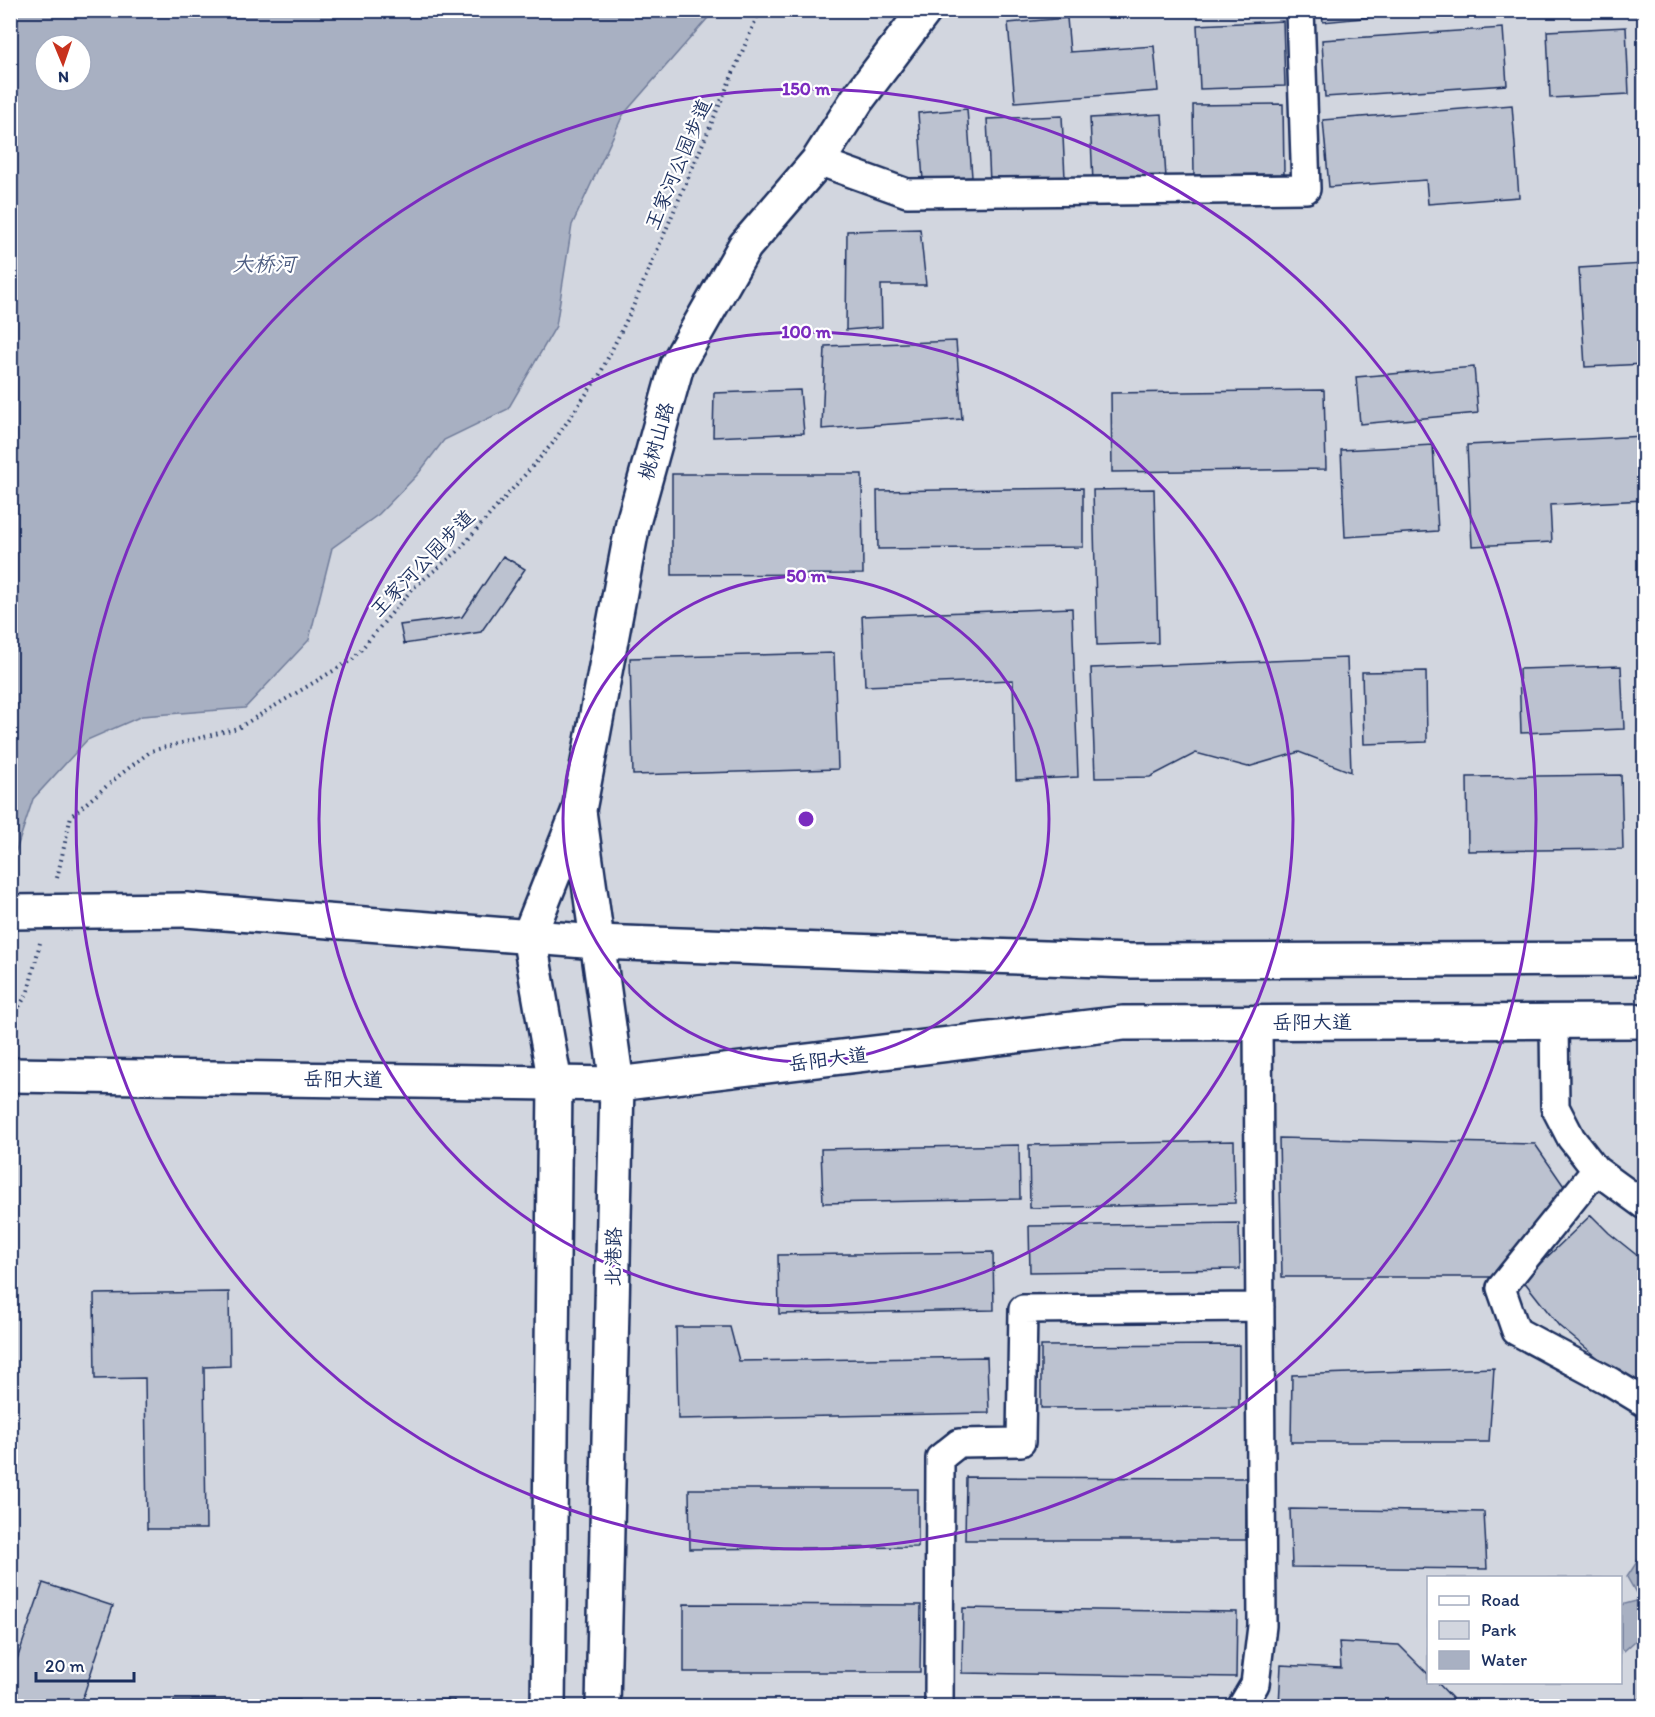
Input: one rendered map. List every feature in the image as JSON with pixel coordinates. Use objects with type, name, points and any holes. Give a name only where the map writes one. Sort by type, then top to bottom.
[{"type":"main road","name":"桃树山路","points":[[529,936],[579,810],[633,523],[678,365],[745,246],[818,161],[857,100],[926,10]]},
{"type":"main road","name":"北港路","points":[[579,810],[617,1084],[603,1707]]},
{"type":"main road","points":[[10,912],[186,910],[597,942],[1131,961],[1644,959]]},
{"type":"main road","points":[[529,936],[555,1083],[548,1707]]},
{"type":"main road","name":"岳阳大道","points":[[10,1075],[617,1084],[1123,1023],[1644,1021]]},
{"type":"street","points":[[818,161],[907,194],[1306,189],[1300,10]]},
{"type":"street","points":[[1554,1021],[1555,1107],[1571,1138],[1596,1170],[1644,1205]]},
{"type":"street","points":[[1242,1707],[1255,1684],[1262,1626],[1258,1022]]},
{"type":"street","points":[[1596,1170],[1501,1288],[1516,1330],[1644,1402]]},
{"type":"street","points":[[939,1707],[940,1458],[959,1443],[1021,1442],[1023,1309],[1260,1307]]},
{"type":"path","name":"王家河公园步道","points":[[56,880],[71,816],[152,751],[238,728],[353,659],[412,589],[457,552],[552,444],[600,374],[626,320],[760,10]]},
{"type":"path","points":[[10,1022],[28,992],[42,936]]},
{"type":"green space","points":[[11,11],[1644,11],[1644,1706],[11,1706]]},
{"type":"water","name":"大桥河","points":[[11,10],[714,11],[623,115],[572,225],[556,326],[508,409],[444,440],[418,474],[379,514],[332,548],[309,640],[245,708],[142,716],[87,740],[33,799],[11,866]]},
{"type":"water","points":[[1644,1551],[1644,1633],[1624,1651],[1622,1649],[1622,1605],[1640,1600],[1627,1577]]},
{"type":"building","points":[[1322,10],[1423,10],[1423,12],[1323,22]]},
{"type":"building","points":[[1067,18],[1070,52],[1154,46],[1158,91],[1015,102],[1008,23]]},
{"type":"building","points":[[1283,21],[1285,86],[1200,89],[1197,25]]},
{"type":"building","points":[[1626,27],[1629,94],[1550,98],[1547,31]]},
{"type":"building","points":[[1503,28],[1507,85],[1325,97],[1322,40]]},
{"type":"building","points":[[1283,104],[1284,174],[1194,175],[1193,105]]},
{"type":"building","points":[[1512,105],[1519,197],[1428,204],[1426,180],[1329,187],[1323,120]]},
{"type":"building","points":[[967,109],[972,177],[923,180],[918,113]]},
{"type":"building","points":[[1162,114],[1166,178],[1093,182],[1090,118]]},
{"type":"building","points":[[1062,116],[1065,178],[990,182],[987,119]]},
{"type":"building","points":[[920,229],[926,285],[881,285],[882,327],[846,330],[847,231]]},
{"type":"building","points":[[1644,264],[1644,364],[1585,367],[1579,268]]},
{"type":"building","points":[[956,341],[962,419],[822,429],[825,346]]},
{"type":"building","points":[[1474,367],[1478,413],[1360,424],[1356,377]]},
{"type":"building","points":[[800,390],[804,433],[713,437],[714,393]]},
{"type":"building","points":[[1324,390],[1326,469],[1112,472],[1111,393]]},
{"type":"building","points":[[1644,436],[1644,500],[1550,505],[1552,542],[1472,546],[1467,445]]},
{"type":"building","points":[[1433,445],[1438,531],[1345,537],[1341,450]]},
{"type":"building","points":[[672,474],[862,474],[863,574],[672,575]]},
{"type":"building","points":[[1083,488],[1083,547],[878,549],[877,491]]},
{"type":"building","points":[[1154,489],[1158,643],[1097,645],[1093,490]]},
{"type":"building","points":[[503,556],[525,569],[481,632],[404,644],[400,625],[462,617]]},
{"type":"building","points":[[1072,608],[1078,777],[1016,780],[1013,680],[865,686],[862,616]]},
{"type":"building","points":[[834,653],[838,769],[633,775],[630,658]]},
{"type":"building","points":[[1347,658],[1351,772],[1299,752],[1248,767],[1196,753],[1150,777],[1095,778],[1091,668]]},
{"type":"building","points":[[1621,666],[1624,729],[1521,733],[1519,669]]},
{"type":"building","points":[[1426,671],[1427,742],[1364,744],[1362,672]]},
{"type":"building","points":[[1621,775],[1623,849],[1468,851],[1467,777]]},
{"type":"building","points":[[1279,1138],[1535,1144],[1570,1195],[1492,1277],[1282,1277]]},
{"type":"building","points":[[1234,1141],[1235,1203],[1030,1208],[1029,1145]]},
{"type":"building","points":[[1019,1145],[1020,1199],[823,1203],[821,1149]]},
{"type":"building","points":[[1591,1215],[1644,1261],[1644,1384],[1602,1361],[1559,1326],[1523,1280]]},
{"type":"building","points":[[1239,1223],[1240,1269],[1030,1272],[1029,1226]]},
{"type":"building","points":[[993,1252],[994,1310],[779,1314],[778,1255]]},
{"type":"building","points":[[229,1292],[230,1366],[204,1367],[206,1529],[147,1529],[145,1378],[95,1379],[94,1294]]},
{"type":"building","points":[[676,1327],[730,1327],[739,1361],[987,1357],[989,1413],[678,1419]]},
{"type":"building","points":[[1239,1345],[1239,1407],[1041,1408],[1041,1346]]},
{"type":"building","points":[[1494,1368],[1489,1442],[1291,1442],[1292,1375]]},
{"type":"building","points":[[966,1477],[1246,1478],[1246,1540],[965,1540]]},
{"type":"building","points":[[689,1489],[918,1489],[918,1547],[690,1549]]},
{"type":"building","points":[[1290,1509],[1484,1512],[1487,1569],[1292,1567]]},
{"type":"building","points":[[43,1583],[113,1606],[80,1706],[10,1706],[10,1680]]},
{"type":"building","points":[[684,1604],[921,1605],[920,1672],[684,1672]]},
{"type":"building","points":[[963,1608],[1237,1612],[1236,1677],[962,1673]]},
{"type":"building","points":[[1339,1642],[1399,1645],[1427,1673],[1427,1684],[1439,1684],[1452,1698],[1452,1706],[1279,1706],[1281,1665],[1341,1668]]},
{"type":"building","points":[[299,1700],[299,1706],[174,1706],[174,1701]]},
{"type":"building","points":[[345,1700],[454,1700],[454,1706],[345,1706]]}]
